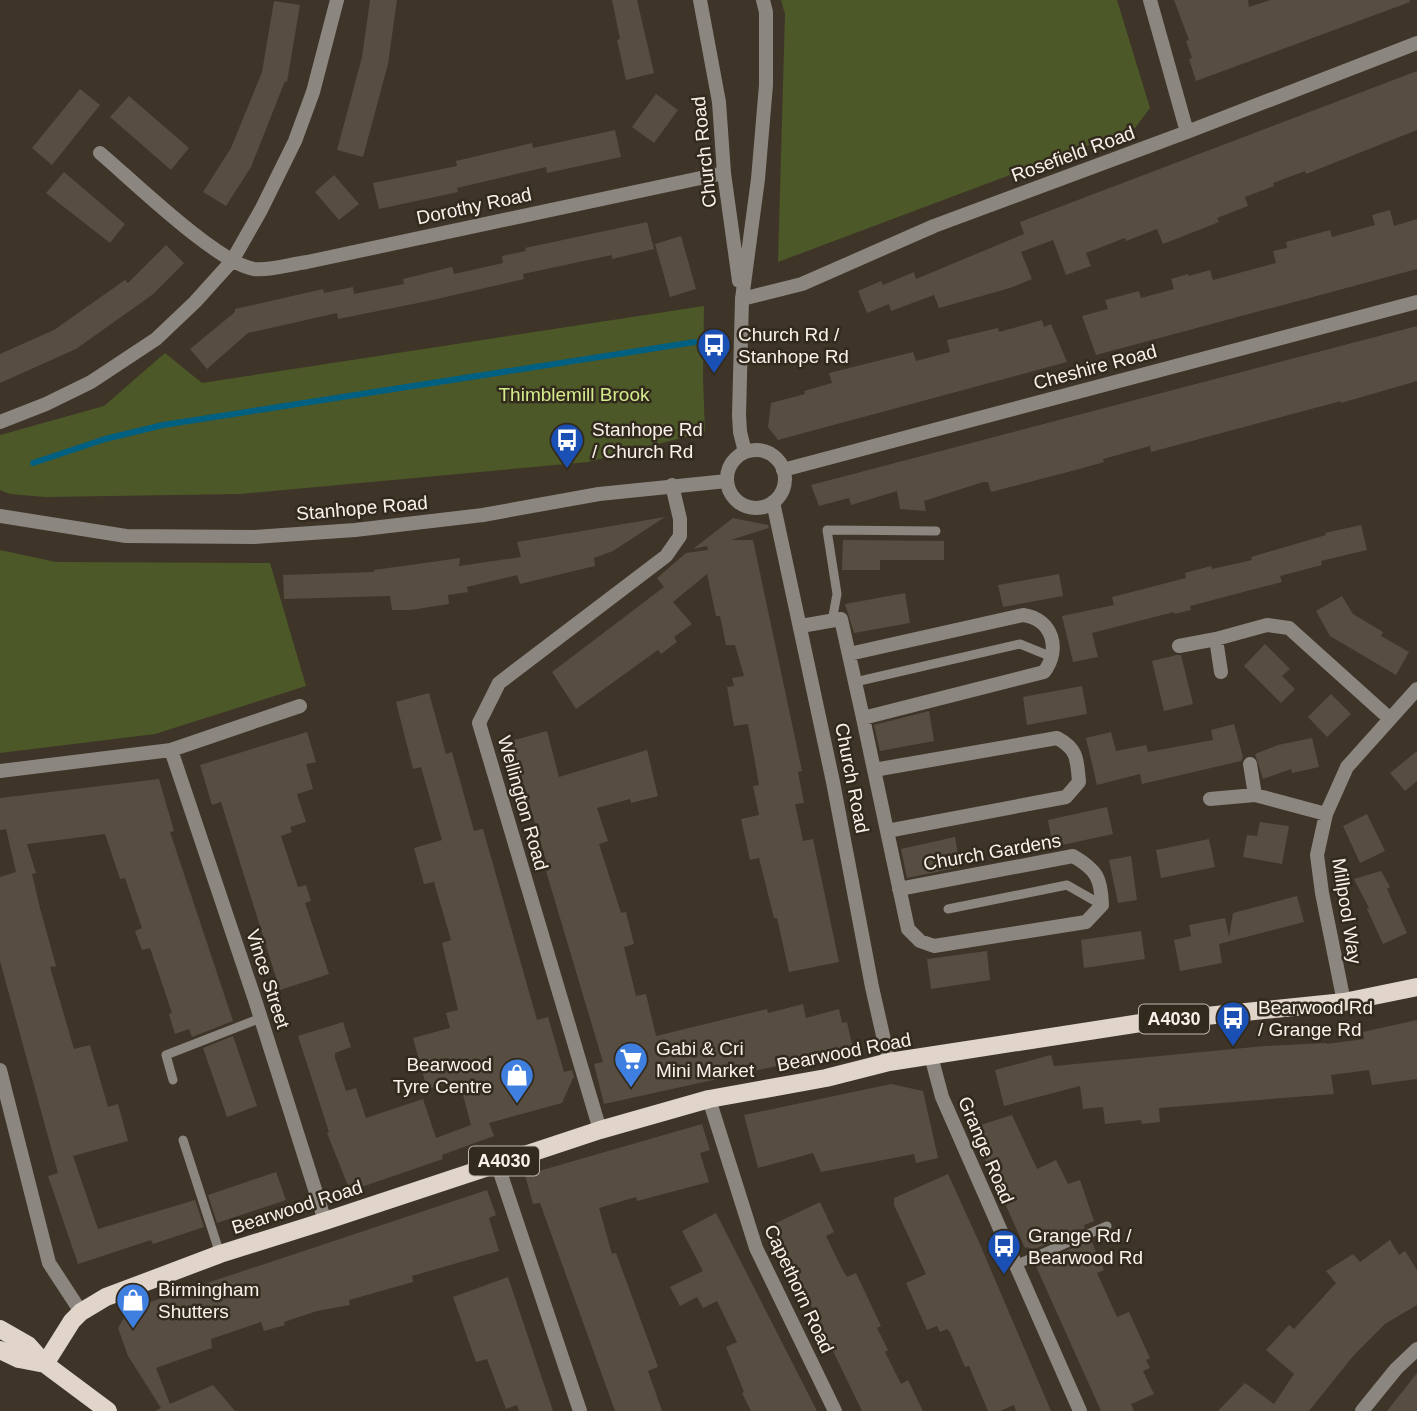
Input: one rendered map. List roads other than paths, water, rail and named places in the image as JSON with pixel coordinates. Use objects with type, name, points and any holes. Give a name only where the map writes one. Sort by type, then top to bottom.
[{"type":"main road","name":"Bearwood Road","points":[[44,1364],[72,1321],[81,1312],[106,1297],[220,1254],[325,1222],[497,1163],[709,1099],[826,1078],[889,1062],[1147,1022],[1344,1002],[1417,987]]},
{"type":"main road","points":[[0,1329],[29,1345],[44,1364],[108,1411]]},
{"type":"main road","points":[[0,1350],[19,1359],[44,1364]]},
{"type":"street","points":[[0,422],[91,382],[156,339],[195,302],[232,261],[261,211],[295,141],[313,92],[337,0]]},
{"type":"street","name":"Church Road","points":[[700,0],[719,102],[724,173],[742,299]]},
{"type":"street","name":"Church Road","points":[[745,452],[739,415],[742,299],[758,179],[766,85],[766,12],[763,0]]},
{"type":"street","points":[[1150,0],[1187,132]]},
{"type":"street","name":"Rosefield Road","points":[[742,299],[802,284],[934,226],[1417,43]]},
{"type":"street","points":[[100,153],[196,235],[232,261]]},
{"type":"street","name":"Dorothy Road","points":[[232,261],[255,269],[307,262],[724,173]]},
{"type":"street","name":"Cheshire Road","points":[[783,470],[1417,302]]},
{"type":"street","points":[[764,451],[779,462],[783,470],[783,488],[773,502],[765,506],[748,506],[733,497],[727,481],[732,463],[745,452],[764,451]]},
{"type":"street","name":"Stanhope Road","points":[[0,516],[126,536],[254,537],[355,530],[483,515],[599,494],[727,481]]},
{"type":"street","name":"Wellington Road","points":[[600,1130],[479,723],[499,683],[666,556],[680,536],[680,519],[672,485]]},
{"type":"street","name":"Church Road","points":[[773,502],[834,782],[873,994],[889,1062]]},
{"type":"street","points":[[849,654],[1023,615],[1037,617],[1046,627],[1052,641],[1052,662],[1044,672],[863,718]]},
{"type":"street","name":"Church Gardens","points":[[832,621],[841,619],[863,718],[899,889],[908,929],[920,941],[934,946],[1086,922],[1102,905],[1101,884],[1092,867],[1073,856],[899,889]]},
{"type":"street","points":[[801,626],[832,621]]},
{"type":"street","points":[[1179,646],[1268,625],[1289,628],[1389,718]]},
{"type":"street","points":[[1216,639],[1221,671]]},
{"type":"street","name":"Millpool Way","points":[[1344,1002],[1317,855],[1326,814],[1347,767],[1417,688]]},
{"type":"street","points":[[0,771],[171,750],[300,706]]},
{"type":"street","name":"Church Gardens","points":[[874,770],[1057,738],[1070,744],[1077,760],[1079,782],[1066,797],[887,831]]},
{"type":"street","name":"Vince Street","points":[[171,750],[261,1018],[325,1222]]},
{"type":"street","points":[[1250,764],[1255,795]]},
{"type":"street","points":[[1210,799],[1255,795],[1326,814]]},
{"type":"street","name":"Grange Road","points":[[931,1056],[942,1097],[1080,1411]]},
{"type":"street","points":[[0,1070],[49,1263],[81,1312]]},
{"type":"street","name":"Capethorn Road","points":[[709,1099],[756,1248],[835,1411]]},
{"type":"street","points":[[497,1163],[580,1411]]},
{"type":"street","points":[[1362,1411],[1396,1369],[1417,1349]]},
{"type":"lane","points":[[832,621],[837,594],[827,530],[936,531]]},
{"type":"lane","points":[[855,682],[1020,644],[1052,657]]},
{"type":"lane","points":[[948,909],[1067,885],[1102,905]]},
{"type":"lane","points":[[173,1080],[166,1055],[261,1018]]},
{"type":"lane","points":[[183,1140],[220,1254]]},
{"type":"lane","points":[[1015,1265],[1107,1226]]},
{"type":"waterway","name":"Thimblemill Brook","points":[[33,463],[105,439],[163,425],[695,342]]},
{"type":"place","name":"Church Rd / Stanhope Rd","points":[[714,375]]},
{"type":"place","name":"Stanhope Rd / Church Rd","points":[[567,470]]},
{"type":"place","name":"Bearwood Rd / Grange Rd","points":[[1233,1048]]},
{"type":"place","name":"Gabi & Cri Mini Market","points":[[631,1089]]},
{"type":"place","name":"Bearwood Tyre Centre","points":[[517,1105]]},
{"type":"place","name":"Grange Rd / Bearwood Rd","points":[[1004,1276]]},
{"type":"place","name":"Birmingham Shutters","points":[[133,1330]]}]
